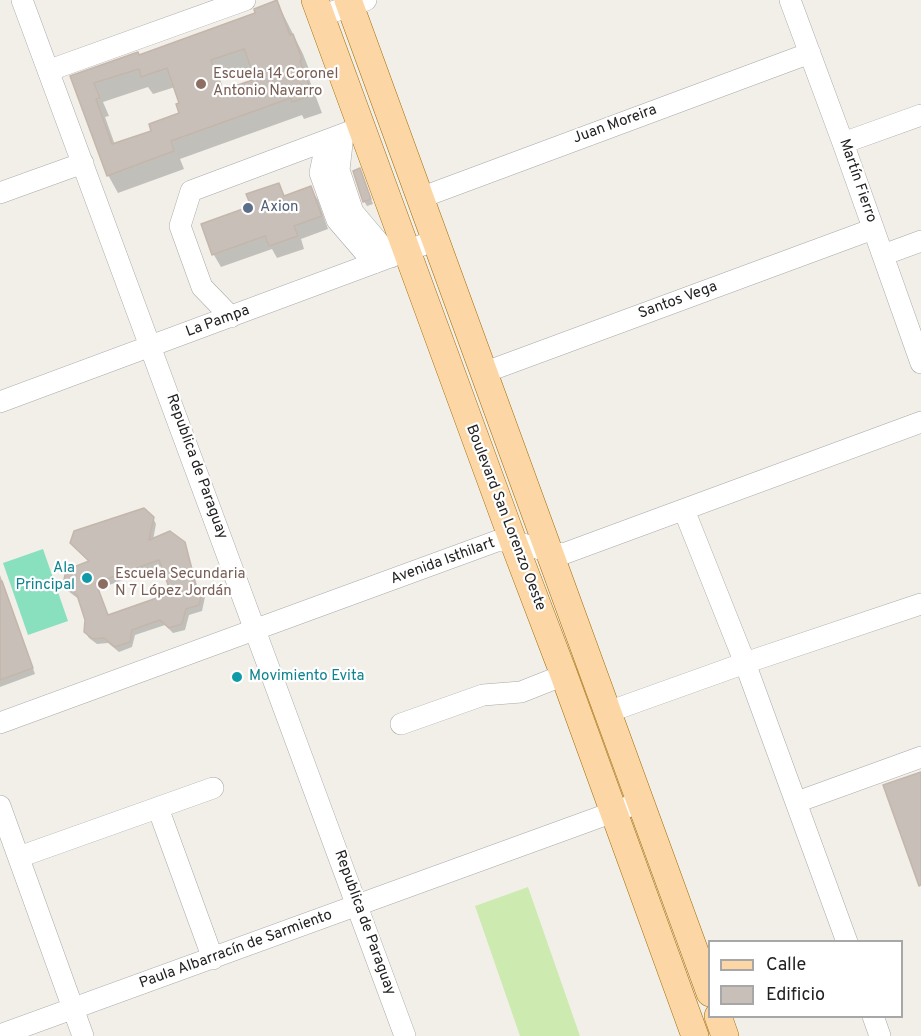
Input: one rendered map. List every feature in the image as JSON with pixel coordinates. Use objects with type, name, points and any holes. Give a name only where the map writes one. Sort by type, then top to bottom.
[{"type":"main road","name":"Boulevard San Lorenzo Oeste","points":[[354,2],[420,198],[708,987]]},
{"type":"main road","name":"Boulevard San Lorenzo Oeste","points":[[318,8],[344,134],[390,257],[513,541],[695,1036]]},
{"type":"main road","points":[[718,1018],[725,1036]]},
{"type":"street","name":"Republica de Paraguay","points":[[22,0],[50,70],[405,1036]]},
{"type":"street","points":[[50,70],[245,0]]},
{"type":"street","name":"Martín Fierro","points":[[790,0],[921,363]]},
{"type":"street","points":[[318,8],[354,2]]},
{"type":"street","name":"Juan Moreira","points":[[420,198],[810,53]]},
{"type":"street","points":[[843,143],[921,115]]},
{"type":"street","points":[[231,317],[202,287],[180,226],[191,190],[344,134],[339,170],[353,212],[390,257]]},
{"type":"street","points":[[0,193],[83,163]]},
{"type":"street","name":"Santos Vega","points":[[483,373],[873,229]]},
{"type":"street","name":"La Pampa","points":[[0,402],[436,240]]},
{"type":"street","points":[[883,255],[921,241]]},
{"type":"street","name":"Avenida Isthilart","points":[[0,723],[497,541],[513,541],[563,554],[921,422]]},
{"type":"street","points":[[684,510],[745,663],[846,940]]},
{"type":"street","points":[[608,712],[921,604]]},
{"type":"street","points":[[401,724],[483,695],[521,692],[564,675]]},
{"type":"street","points":[[797,801],[921,757]]},
{"type":"street","points":[[19,857],[213,788]]},
{"type":"street","name":"Paula Albarracín de Sarmiento","points":[[0,1035],[641,802]]},
{"type":"street","points":[[0,806],[83,1036]]},
{"type":"street","points":[[158,808],[213,959]]},
{"type":"street","points":[[873,1018],[880,1036]]},
{"type":"green space","points":[[43,549],[68,621],[28,635],[3,563]]},
{"type":"green space","points":[[528,887],[580,1036],[520,1036],[475,906]]},
{"type":"building","points":[[277,0],[290,35],[293,34],[313,95],[292,102],[291,98],[171,141],[174,151],[107,176],[70,76],[138,52],[139,55],[255,13],[254,9]],"holes":[[[244,49],[255,79],[221,91],[211,60]],[[167,68],[179,103],[176,104],[179,113],[149,124],[151,131],[112,144],[96,99],[100,98],[94,83],[139,69],[141,77]]]},
{"type":"building","points":[[360,168],[371,199],[363,202],[353,171]]},
{"type":"building","points":[[279,183],[284,196],[311,186],[322,216],[294,226],[298,236],[269,246],[265,236],[212,255],[201,224],[251,206],[246,194]]},
{"type":"building","name":"Ala Principal","points":[[144,508],[154,517],[149,540],[170,531],[185,542],[196,585],[203,590],[199,605],[186,609],[182,624],[169,628],[160,620],[132,630],[130,642],[115,647],[104,638],[93,639],[84,632],[85,620],[77,595],[63,585],[66,570],[89,561],[70,543],[74,531]],"holes":[[[159,560],[171,593],[108,615],[96,583]]]},
{"type":"building","points":[[2,581],[33,668],[0,680],[0,582]]},
{"type":"building","points":[[921,772],[921,885],[919,886],[883,785]]},
{"type":"place","name":"Escuela 14 Coronel Antonio Navarro","points":[[201,84]]},
{"type":"place","name":"Axion","points":[[248,208]]},
{"type":"place","name":"Ala Principal","points":[[87,578]]},
{"type":"place","name":"Escuela Secundaria N 7 López Jordán","points":[[103,584]]},
{"type":"place","name":"Movimiento Evita","points":[[237,677]]}]
